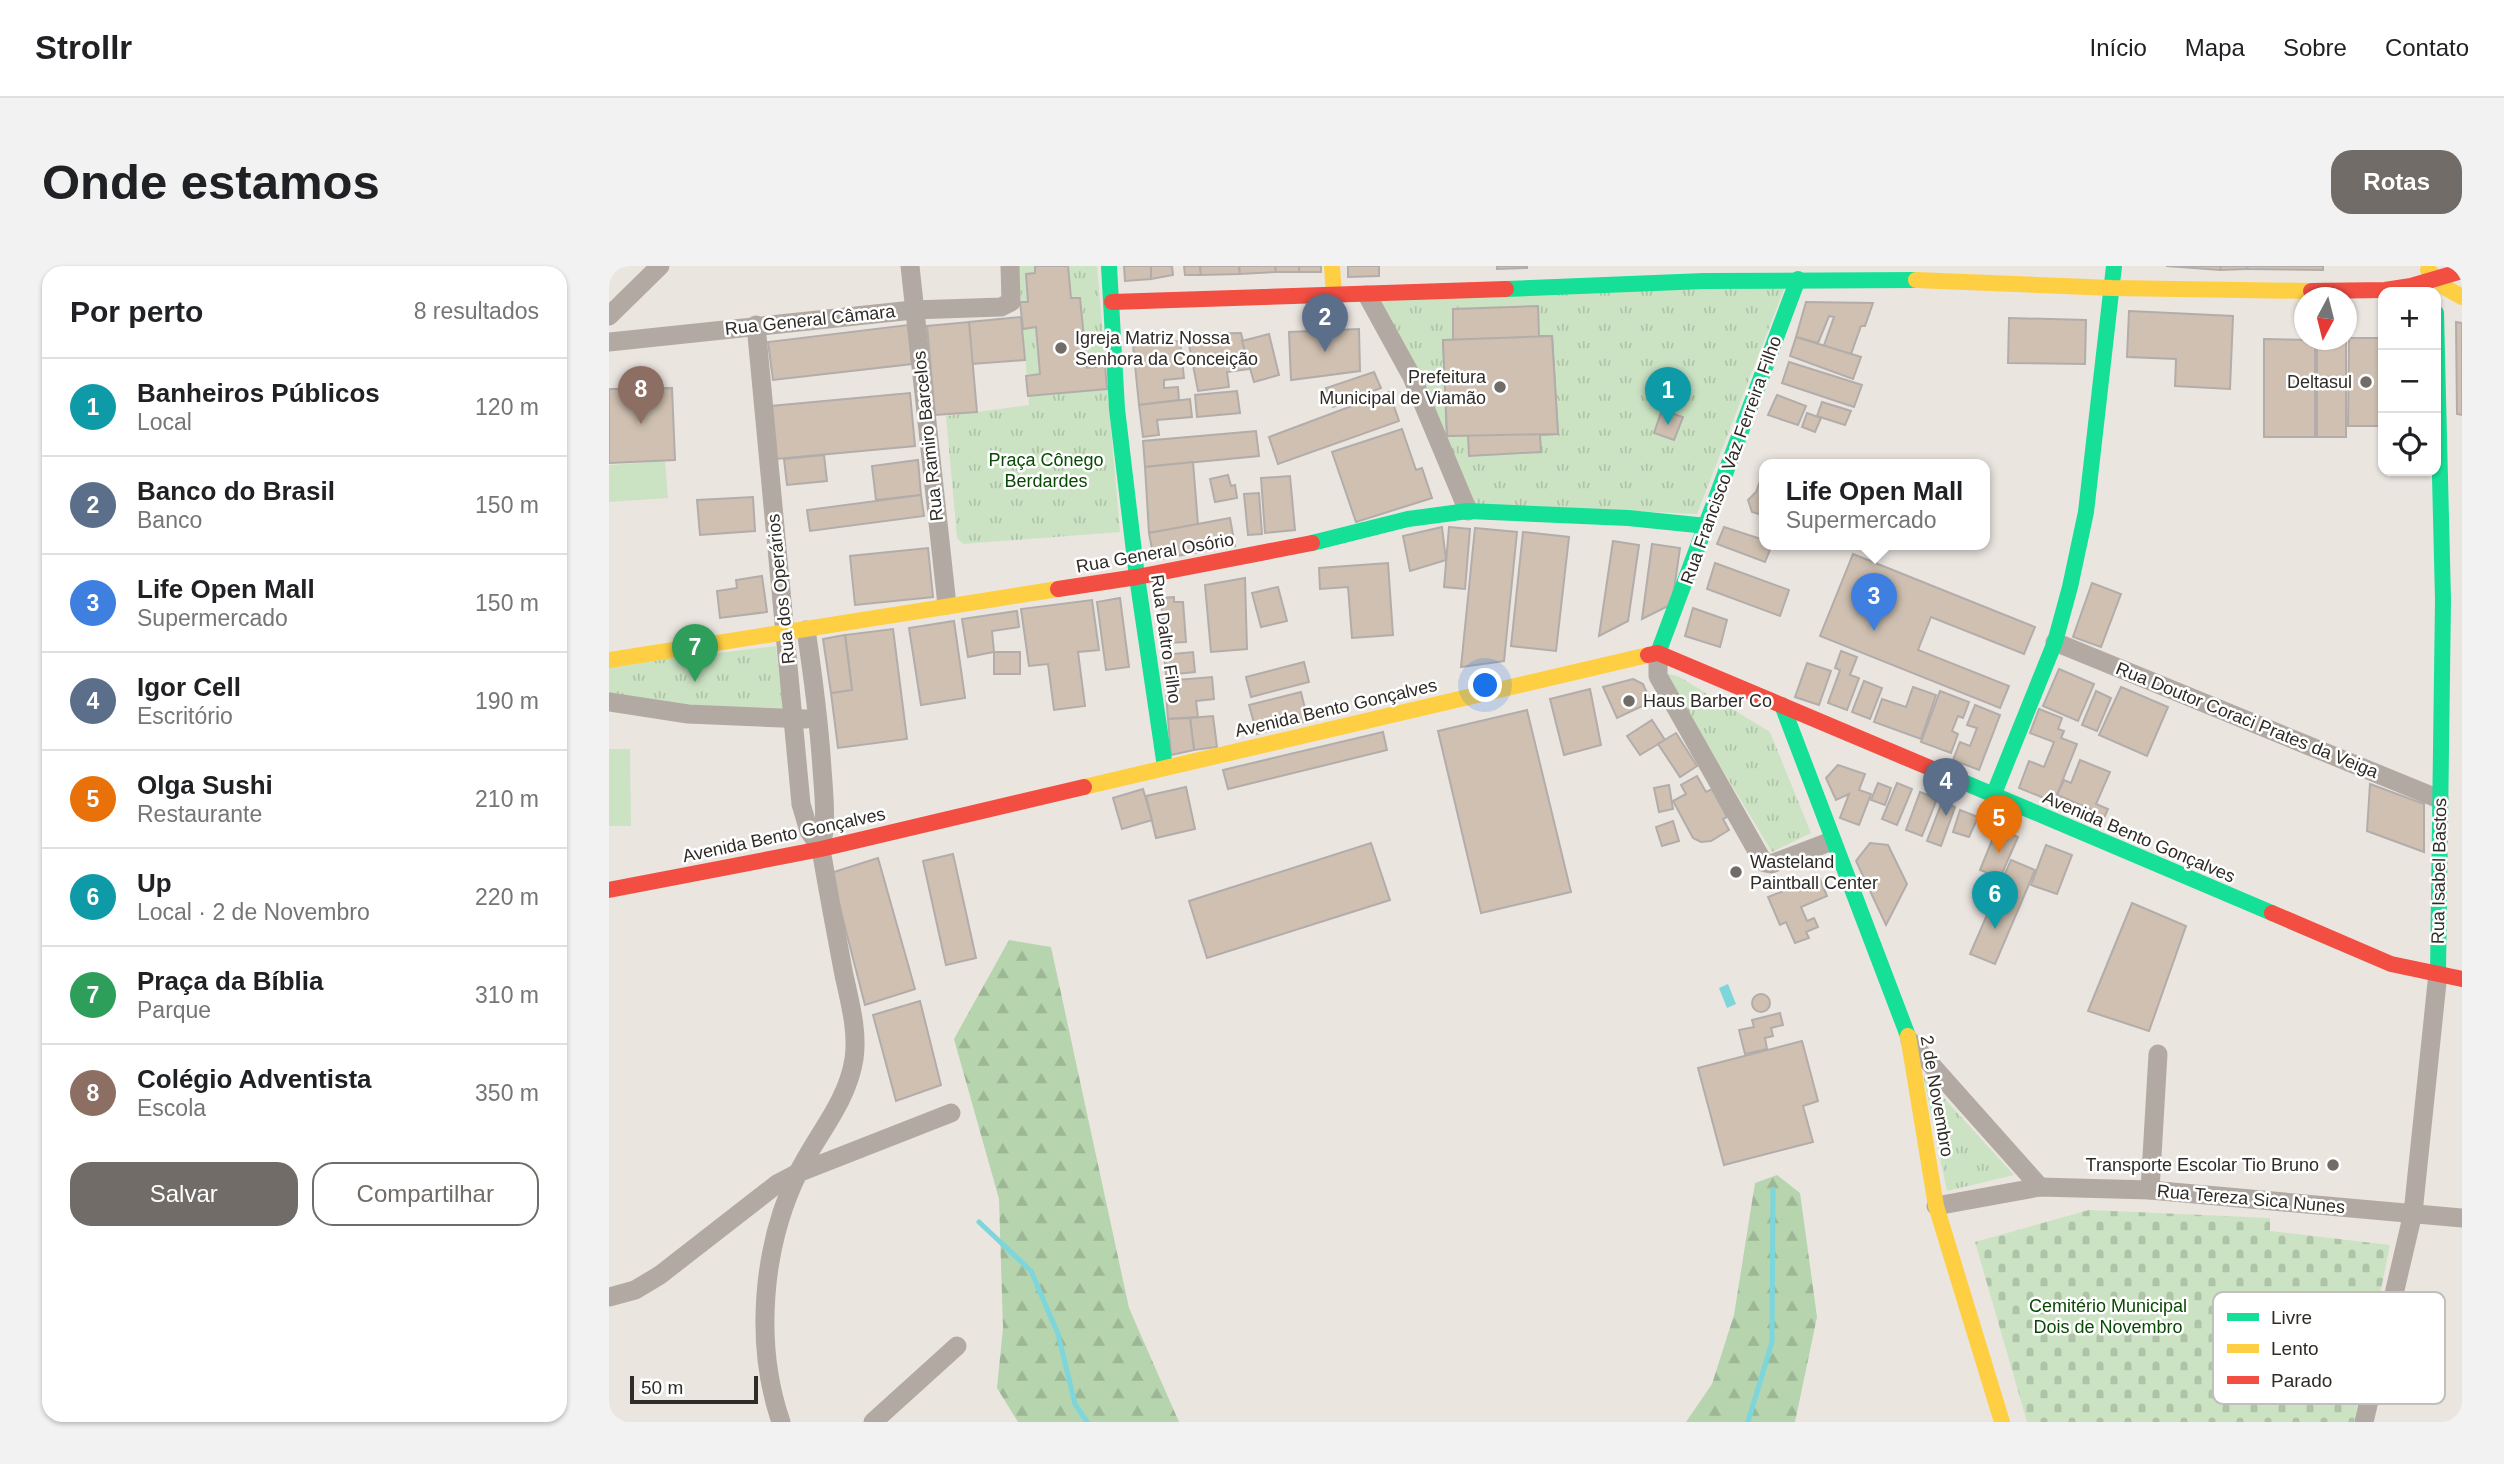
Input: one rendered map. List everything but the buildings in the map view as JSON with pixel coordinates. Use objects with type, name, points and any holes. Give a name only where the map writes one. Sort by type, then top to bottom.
[{"type":"main road","name":"Rua Daltro Filho","points":[[1108,266],[1117,409],[1137,578],[1165,767]]},
{"type":"main road","points":[[1332,266],[1334,296]]},
{"type":"main road","points":[[1993,796],[2055,642],[2086,512],[2114,266]]},
{"type":"main road","points":[[1112,302],[1367,295],[1800,272],[2112,288],[2346,292],[2385,290],[2462,271]]},
{"type":"main road","name":"Rua Francisco Vaz Ferreira Filho","points":[[1658,653],[1800,272]]},
{"type":"main road","points":[[2432,279],[2462,297]]},
{"type":"main road","name":"Rua Isabel Bastos","points":[[2437,350],[2443,600],[2438,973]]},
{"type":"main road","name":"Rua General Osório","points":[[609,660],[947,605],[1137,578],[1328,540],[1408,519],[1468,511],[1628,518],[1707,526]]},
{"type":"main road","name":"Avenida Bento Gonçalves","points":[[609,890],[821,849],[1658,653],[2391,964],[2462,979]]},
{"type":"main road","name":"2 de Novembro","points":[[1782,705],[1910,1041],[1936,1206],[2003,1422]]},
{"type":"main road","name":"Avenida Bento Gonçalves","points":[[2438,973],[2462,965]]},
{"type":"street","points":[[609,316],[660,266]]},
{"type":"street","name":"Rua Ramiro Barcelos","points":[[910,266],[947,605]]},
{"type":"street","name":"Rua General Câmara","points":[[609,342],[913,310],[1001,307],[1011,302],[1010,266]]},
{"type":"street","points":[[1367,295],[1412,377],[1468,511]]},
{"type":"street","name":"Rua dos Operários","points":[[756,325],[801,804],[809,831],[821,849]]},
{"type":"street","name":"Rua dos Operários","points":[[781,1422],[766,1346],[766,1295],[772,1242],[798,1173],[843,1099],[854,1059],[855,1028],[821,849],[825,830],[825,804],[819,718],[806,630]]},
{"type":"street","name":"Rua Doutor Coraci Prates da Veiga","points":[[2055,642],[2439,799]]},
{"type":"street","points":[[1658,653],[1658,676],[1765,863],[1770,864],[1832,841]]},
{"type":"street","points":[[609,702],[688,714],[794,720],[819,718]]},
{"type":"street","name":"Rua Isabel Bastos","points":[[2394,1292],[2413,1213],[2438,973]]},
{"type":"street","points":[[1910,1041],[2040,1187]]},
{"type":"street","points":[[2150,1190],[2158,1054]]},
{"type":"street","points":[[609,1297],[635,1290],[660,1275],[777,1184],[798,1173],[951,1113]]},
{"type":"street","points":[[814,1147],[828,1153],[844,1155]]},
{"type":"street","name":"Rua Tereza Sica Nunes","points":[[1936,1206],[2040,1187],[2150,1190],[2462,1218]]},
{"type":"street","points":[[873,1422],[957,1346]]},
{"type":"street","name":"Rua Isabel Bastos","points":[[2364,1422],[2368,1404]]},
{"type":"green space","name":"Praça Cônego Berdardes","points":[[1018,266],[1097,266],[1120,532],[963,544],[957,538],[946,416],[1029,405]]},
{"type":"green space","points":[[1786,284],[1697,514],[1473,504],[1379,301]]},
{"type":"green space","points":[[665,461],[668,498],[609,502],[609,465]]},
{"type":"green space","points":[[776,646],[784,718],[609,697],[609,666]]},
{"type":"green space","points":[[1664,673],[1678,676],[1770,732],[1811,833],[1772,852]]},
{"type":"green space","points":[[609,749],[630,749],[631,826],[609,826]]},
{"type":"green space","points":[[1009,940],[1051,947],[1129,1308],[1179,1422],[1018,1422],[997,1388],[1003,1328],[999,1199],[954,1039]]},
{"type":"green space","points":[[1923,1075],[2014,1175],[1947,1191]]},
{"type":"green space","points":[[1777,1175],[1800,1193],[1817,1317],[1795,1422],[1686,1422],[1712,1384],[1734,1315],[1755,1183]]},
{"type":"green space","name":"Cemitério Municipal Dois de Novembro","points":[[2089,1210],[2270,1218],[2270,1231],[2390,1245],[2380,1292],[2213,1292],[2213,1404],[2358,1404],[2354,1422],[2027,1422],[1975,1242]]},
{"type":"water","points":[[1728,984],[1736,1004],[1727,1008],[1719,988]]},
{"type":"waterway","points":[[1748,1422],[1772,1342],[1773,1189]]},
{"type":"waterway","points":[[979,1222],[1031,1271],[1058,1334],[1075,1404],[1087,1422]]},
{"type":"traffic: fast","points":[[1109,266],[1117,409],[1137,577],[1165,767]]},
{"type":"traffic: fast","points":[[1993,796],[2055,642],[2070,587],[2086,512],[2114,266]]},
{"type":"traffic: fast","points":[[1658,653],[1798,279]]},
{"type":"traffic: fast","points":[[1506,289],[1704,281],[1916,280]]},
{"type":"traffic: fast","points":[[2437,350],[2443,600],[2438,973]]},
{"type":"traffic: fast","points":[[1312,543],[1408,519],[1468,511],[1628,518],[1707,526]]},
{"type":"traffic: fast","points":[[1782,705],[1908,1036]]},
{"type":"traffic: fast","points":[[1942,773],[2272,913]]},
{"type":"traffic: slow","points":[[1332,266],[1334,296]]},
{"type":"traffic: slow","points":[[2428,270],[2446,288],[2462,297]]},
{"type":"traffic: slow","points":[[1916,280],[2112,288],[2294,291]]},
{"type":"traffic: slow","points":[[609,660],[1058,589]]},
{"type":"traffic: slow","points":[[1084,787],[1648,655]]},
{"type":"traffic: slow","points":[[1908,1036],[1936,1206],[2002,1422]]},
{"type":"traffic: jam","points":[[2357,290],[2411,286],[2462,271]]},
{"type":"traffic: jam","points":[[1112,302],[1506,289]]},
{"type":"traffic: jam","points":[[1058,589],[1137,577],[1312,543]]},
{"type":"traffic: jam","points":[[1648,655],[1658,653],[1942,773]]},
{"type":"traffic: jam","points":[[609,890],[821,849],[1084,787]]},
{"type":"traffic: jam","points":[[2272,913],[2391,964],[2462,979]]},
{"type":"place","name":"Igreja Matriz Nossa Senhora da Conceição","points":[[1061,348]]},
{"type":"place","name":"Banco do Brasil","points":[[1325,352]]},
{"type":"place","name":"Deltasul","points":[[2366,382]]},
{"type":"place","name":"Prefeitura Municipal de Viamão","points":[[1500,387]]},
{"type":"place","name":"Colégio Adventista","points":[[641,424]]},
{"type":"place","name":"Banheiros Públicos","points":[[1668,425]]},
{"type":"place","name":"Life Open Mall","points":[[1874,631]]},
{"type":"place","name":"Praça da Bíblia","points":[[695,682]]},
{"type":"place","name":"Haus Barber Co","points":[[1629,701]]},
{"type":"place","name":"Igor Cell","points":[[1946,816]]},
{"type":"place","name":"Olga Sushi","points":[[1999,853]]},
{"type":"place","name":"Wasteland Paintball Center","points":[[1736,872]]},
{"type":"place","name":"Up","points":[[1995,929]]},
{"type":"place","name":"Transporte Escolar Tio Bruno","points":[[2333,1165]]}]
